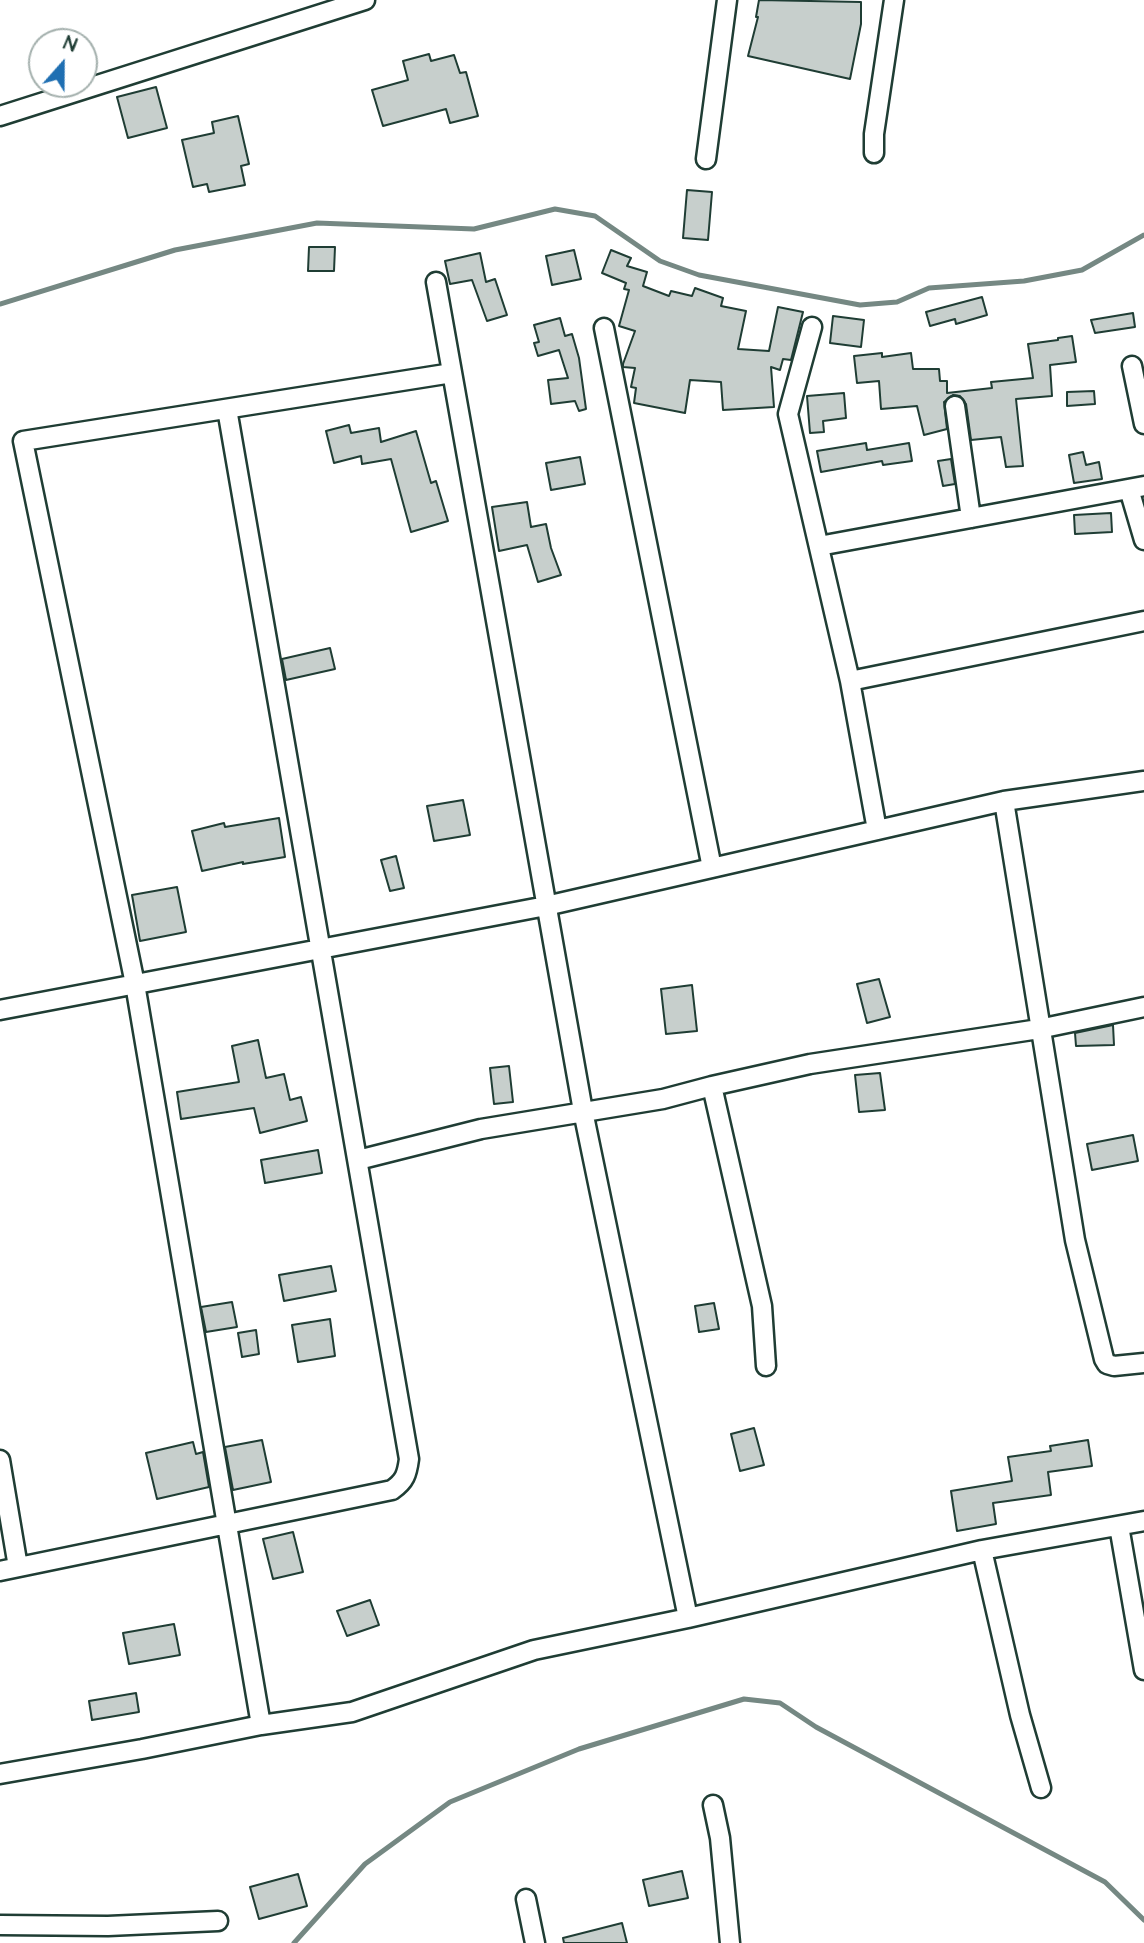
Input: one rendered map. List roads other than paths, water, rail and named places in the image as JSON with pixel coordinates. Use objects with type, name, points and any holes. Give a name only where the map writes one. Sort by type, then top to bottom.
[{"type":"street","points":[[0,116],[365,0]]},
{"type":"street","points":[[706,159],[727,0]]},
{"type":"street","points":[[874,153],[874,134],[894,0]]},
{"type":"street","points":[[436,282],[583,1111],[688,1618]]},
{"type":"street","points":[[813,327],[788,414],[850,681],[877,830]]},
{"type":"street","points":[[604,328],[712,868]]},
{"type":"street","points":[[1132,366],[1144,424]]},
{"type":"street","points":[[261,1725],[135,984],[23,441],[452,373]]},
{"type":"street","points":[[955,406],[971,518]]},
{"type":"street","points":[[0,1571],[392,1490],[403,1483],[407,1474],[409,1459],[228,409]]},
{"type":"street","points":[[819,546],[1136,488],[1144,540]]},
{"type":"street","points":[[850,681],[1144,621]]},
{"type":"street","points":[[0,1010],[546,906],[1004,801],[1144,781]]},
{"type":"street","points":[[1004,801],[1075,1240],[1104,1359],[1107,1364],[1114,1366],[1144,1363]]},
{"type":"street","points":[[358,1160],[481,1129],[663,1099],[810,1064],[1039,1029],[1144,1007]]},
{"type":"street","points":[[712,1086],[762,1306],[766,1366]]},
{"type":"street","points":[[0,1460],[18,1567]]},
{"type":"street","points":[[0,1774],[261,1725],[352,1712],[534,1650],[688,1618],[982,1550],[1144,1521]]},
{"type":"street","points":[[1119,1526],[1144,1670]]},
{"type":"street","points":[[982,1550],[1020,1716],[1041,1788]]},
{"type":"street","points":[[713,1805],[720,1838],[730,1943]]},
{"type":"street","points":[[526,1899],[535,1943]]},
{"type":"street","points":[[0,1925],[108,1926],[218,1922]]},
{"type":"waterway","points":[[0,304],[175,250],[317,223],[474,229],[555,209],[595,216],[660,261],[699,275],[860,305],[897,302],[929,288],[1024,281],[1082,270],[1144,235]]},
{"type":"waterway","points":[[294,1943],[365,1864],[450,1802],[579,1749],[744,1699],[780,1703],[816,1727],[1105,1882],[1144,1920]]}]
